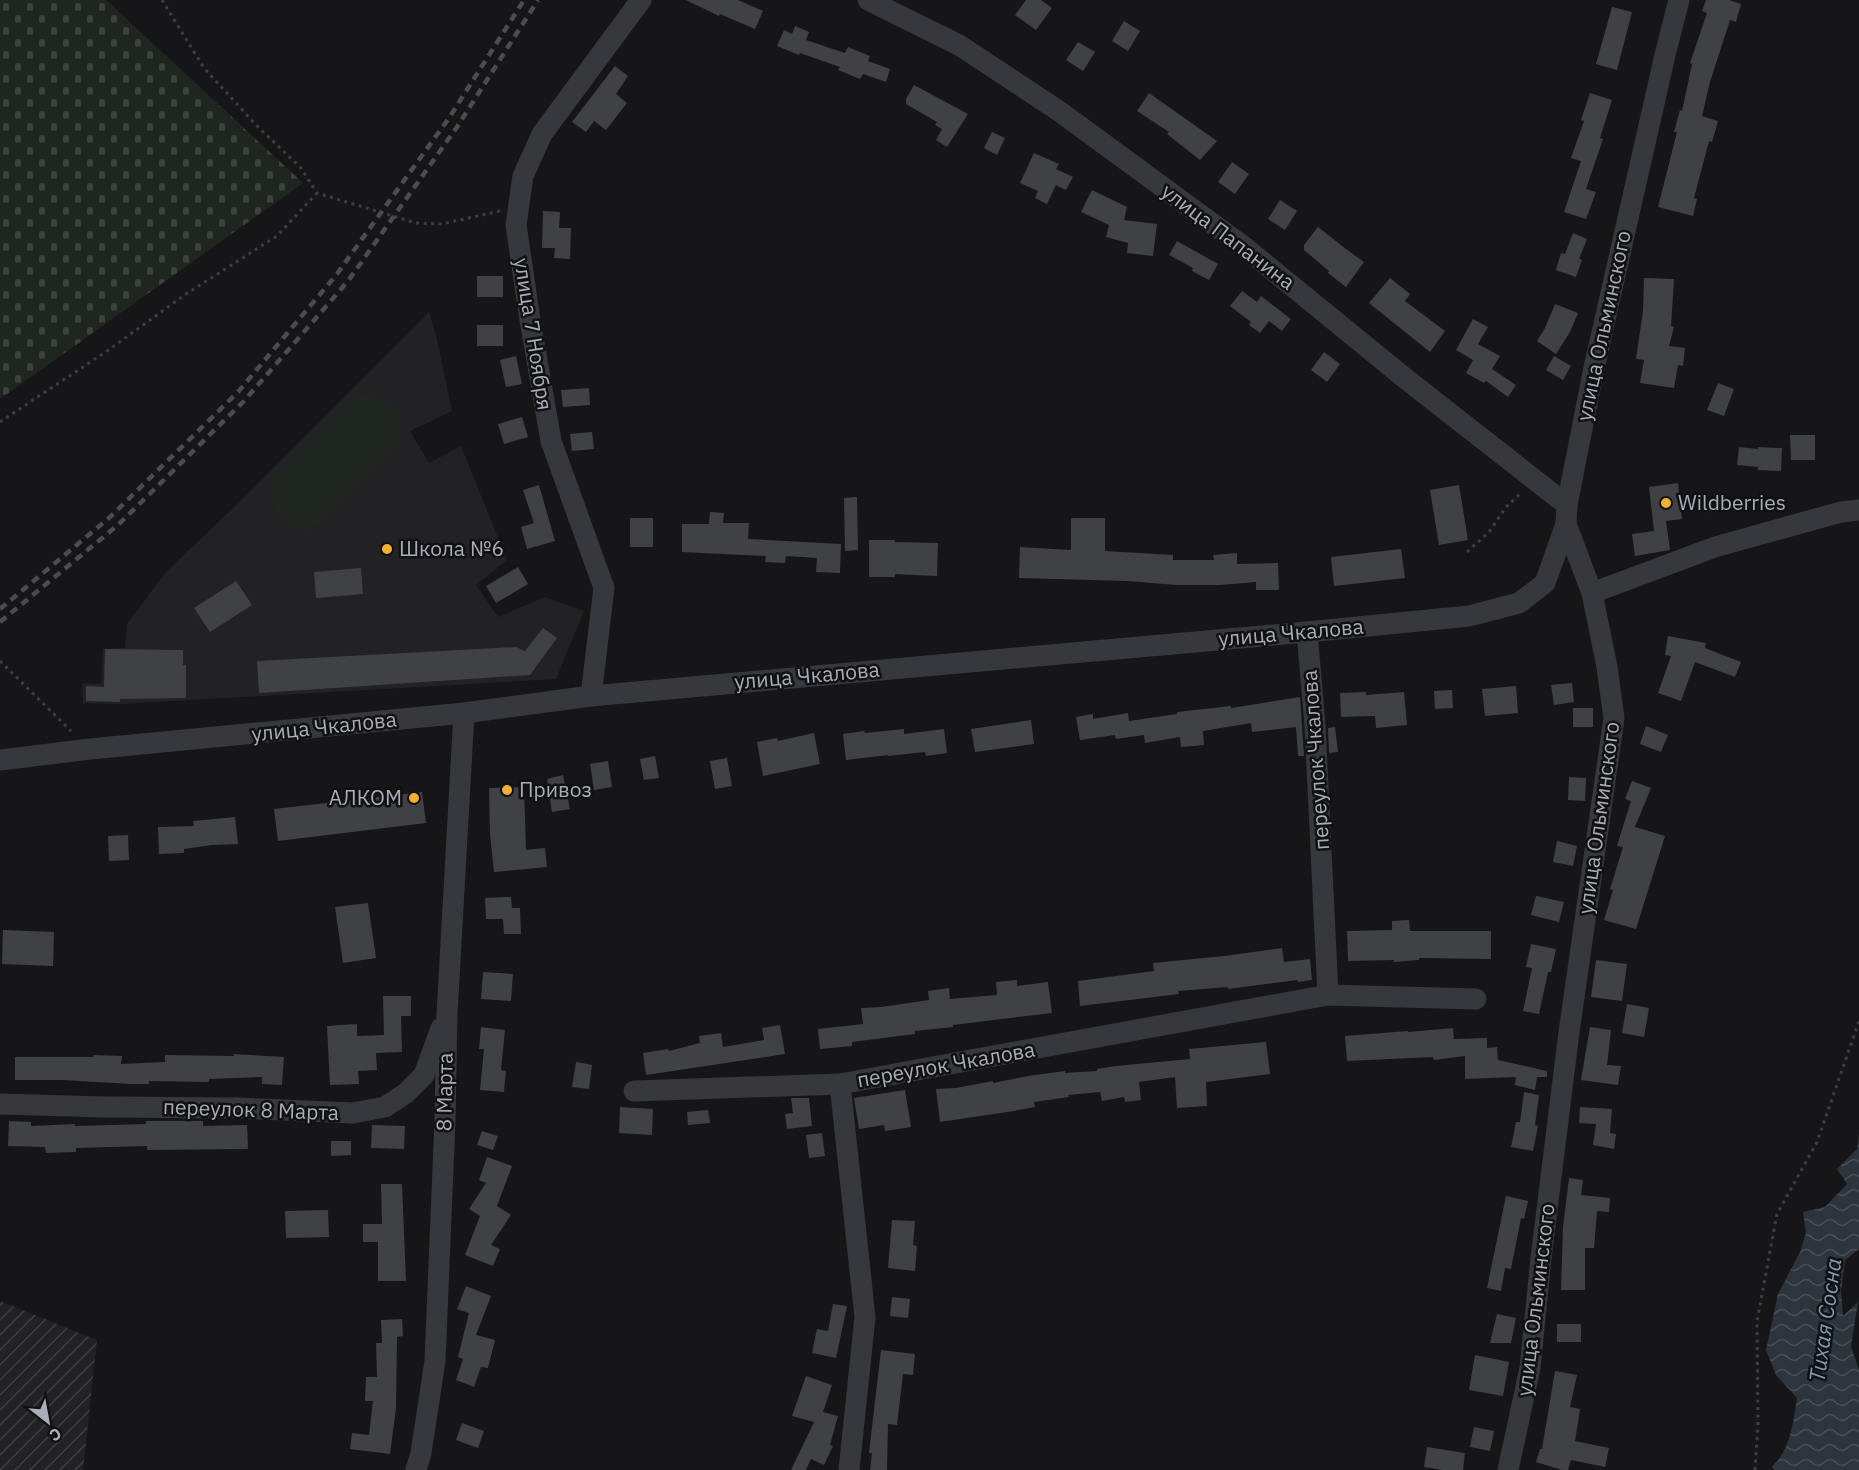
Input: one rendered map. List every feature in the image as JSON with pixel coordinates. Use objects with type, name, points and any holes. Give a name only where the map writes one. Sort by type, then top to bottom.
[{"type":"street","name":"улица 7 Ноября","points":[[591,696],[604,588],[551,441],[516,225],[524,176],[542,134],[640,0]]},
{"type":"street","name":"улица Папанина","points":[[868,0],[959,45],[1059,111],[1243,246],[1406,379],[1535,480],[1567,514]]},
{"type":"street","name":"улица Ольминского","points":[[1508,1470],[1530,1368],[1569,1032],[1614,718],[1607,667],[1592,592],[1567,514],[1593,368],[1679,0]]},
{"type":"street","points":[[1592,592],[1715,546],[1841,512],[1859,510]]},
{"type":"street","name":"улица Чкалова","points":[[0,760],[90,749],[464,713],[591,696],[1469,616],[1519,603],[1545,583],[1567,514]]},
{"type":"street","name":"переулок Чкалова","points":[[1307,632],[1315,725],[1328,995]]},
{"type":"street","name":"8 Марта","points":[[416,1470],[421,1453],[435,1361],[447,1014],[464,713]]},
{"type":"street","name":"переулок Чкалова","points":[[849,1470],[865,1317],[840,1084],[1328,995],[1476,999]]},
{"type":"street","name":"переулок 8 Марта","points":[[0,1104],[236,1108],[353,1113],[385,1107],[406,1093],[424,1075],[447,1014]]},
{"type":"street","points":[[634,1091],[840,1084]]},
{"type":"path","points":[[162,0],[204,68],[256,125],[301,168],[317,193],[416,223],[442,224],[519,207]]},
{"type":"path","points":[[0,422],[107,351],[186,294],[277,236],[317,193]]},
{"type":"path","points":[[1467,552],[1489,532],[1506,507],[1535,480]]},
{"type":"path","points":[[0,661],[90,749]]},
{"type":"path","points":[[1755,1470],[1758,1425],[1757,1321],[1777,1214],[1817,1142],[1859,1020]]},
{"type":"shaded area","points":[[429,312],[452,411],[410,431],[429,463],[461,446],[507,560],[476,585],[498,617],[545,597],[584,611],[556,679],[123,704],[83,703],[82,683],[101,684],[103,649],[125,648],[127,624],[166,572]]},
{"type":"shaded area","points":[[0,1301],[97,1340],[83,1470],[0,1470]]},
{"type":"green space","points":[[0,0],[106,0],[303,183],[0,399]]},
{"type":"green space","points":[[367,395],[384,402],[395,412],[400,425],[399,444],[321,522],[305,530],[294,527],[275,510],[270,496],[274,481],[351,400]]},
{"type":"water","name":"Тихая Сосна","points":[[1859,1133],[1859,1249],[1845,1260],[1841,1291],[1843,1316],[1858,1302],[1851,1346],[1859,1370],[1859,1470],[1774,1470],[1772,1467],[1783,1452],[1790,1435],[1797,1398],[1776,1375],[1766,1350],[1778,1294],[1800,1252],[1806,1233],[1803,1212],[1825,1207],[1847,1184],[1837,1169],[1857,1149]]},
{"type":"building","points":[[686,0],[738,0],[763,11],[755,29],[720,14],[719,16]]},
{"type":"building","points":[[1026,0],[1041,0],[1052,8],[1036,30],[1015,15]]},
{"type":"building","points":[[1706,0],[1729,0],[1741,4],[1736,22],[1730,20],[1710,82],[1702,116],[1718,121],[1712,142],[1709,141],[1694,198],[1697,199],[1693,216],[1658,207],[1677,132],[1674,132],[1680,110],[1682,111],[1692,64],[1690,63],[1707,13],[1702,11]]},
{"type":"building","points":[[1612,7],[1632,12],[1617,70],[1596,64]]},
{"type":"building","points":[[1124,21],[1140,31],[1128,51],[1112,41]]},
{"type":"building","points":[[795,26],[809,32],[806,40],[845,53],[848,47],[870,56],[868,61],[890,69],[886,82],[863,74],[860,79],[838,70],[840,67],[777,46],[784,30],[792,34]]},
{"type":"building","points":[[1078,42],[1095,52],[1083,71],[1066,60]]},
{"type":"building","points":[[615,66],[628,76],[616,94],[627,103],[606,130],[594,121],[586,132],[572,122]]},
{"type":"building","points":[[914,85],[968,114],[947,147],[936,140],[942,129],[935,125],[937,122],[906,104],[906,99]]},
{"type":"building","points":[[1149,93],[1217,141],[1200,160],[1167,134],[1169,132],[1137,111]]},
{"type":"building","points":[[1590,93],[1612,100],[1600,138],[1603,139],[1586,189],[1596,192],[1586,219],[1564,212],[1581,161],[1571,158],[1584,121],[1581,120]]},
{"type":"building","points":[[992,132],[1005,138],[997,155],[984,148]]},
{"type":"building","points":[[1034,153],[1059,164],[1056,169],[1073,177],[1066,190],[1056,185],[1047,204],[1035,198],[1038,191],[1020,183]]},
{"type":"building","points":[[1232,162],[1249,174],[1235,194],[1218,182]]},
{"type":"building","points":[[1092,190],[1127,207],[1124,220],[1157,224],[1153,256],[1127,253],[1128,243],[1106,237],[1109,225],[1081,212]]},
{"type":"building","points":[[1280,200],[1297,211],[1285,230],[1268,219]]},
{"type":"building","points":[[543,211],[560,212],[559,228],[571,228],[570,259],[554,258],[555,248],[542,248]]},
{"type":"building","points":[[1318,227],[1364,262],[1346,287],[1304,250],[1304,245]]},
{"type":"building","points":[[1573,233],[1587,239],[1579,259],[1582,260],[1576,277],[1556,270],[1561,253],[1565,254]]},
{"type":"building","points":[[1177,241],[1218,264],[1209,280],[1169,255]]},
{"type":"building","points":[[477,276],[503,276],[503,297],[477,297]]},
{"type":"building","points":[[1390,278],[1410,294],[1405,301],[1445,331],[1430,352],[1369,303]]},
{"type":"building","points":[[1644,278],[1674,279],[1671,326],[1674,327],[1669,346],[1685,348],[1683,366],[1678,365],[1674,388],[1640,383],[1644,360],[1636,359],[1643,311]]},
{"type":"building","points":[[1242,291],[1257,302],[1261,296],[1291,319],[1282,331],[1269,321],[1260,333],[1249,325],[1251,322],[1230,306]]},
{"type":"building","points":[[1555,304],[1578,313],[1570,332],[1556,354],[1537,341]]},
{"type":"building","points":[[1473,319],[1488,327],[1478,344],[1500,356],[1492,369],[1516,385],[1508,397],[1486,381],[1484,383],[1466,373],[1473,360],[1456,350]]},
{"type":"building","points":[[477,325],[503,325],[503,346],[477,346]]},
{"type":"building","points":[[1324,352],[1340,364],[1327,382],[1311,370]]},
{"type":"building","points":[[516,356],[522,384],[506,387],[500,360]]},
{"type":"building","points":[[1554,356],[1571,366],[1563,380],[1546,370]]},
{"type":"building","points":[[1718,383],[1734,389],[1724,416],[1707,410]]},
{"type":"building","points":[[589,388],[590,405],[563,407],[561,390]]},
{"type":"building","points":[[522,417],[528,437],[504,444],[498,424]]},
{"type":"building","points":[[592,432],[594,449],[572,451],[570,434]]},
{"type":"building","points":[[1790,435],[1815,435],[1815,460],[1791,460]]},
{"type":"building","points":[[1739,447],[1782,448],[1781,471],[1758,470],[1758,467],[1737,465]]},
{"type":"building","points":[[1678,483],[1682,519],[1666,521],[1670,550],[1635,556],[1632,534],[1654,531],[1649,487]]},
{"type":"building","points":[[539,485],[555,541],[527,549],[521,527],[534,523],[523,490]]},
{"type":"building","points":[[1459,485],[1468,540],[1439,545],[1430,490]]},
{"type":"building","points":[[857,497],[858,550],[845,551],[844,498]]},
{"type":"building","points":[[710,512],[724,513],[723,523],[749,523],[748,539],[841,544],[840,573],[816,572],[817,558],[786,556],[785,563],[765,562],[766,556],[682,552],[682,524],[709,524]]},
{"type":"building","points":[[630,518],[653,518],[653,547],[630,547]]},
{"type":"building","points":[[1071,518],[1105,518],[1105,551],[1173,555],[1173,560],[1214,560],[1213,555],[1237,553],[1237,564],[1278,563],[1279,590],[1256,590],[1256,582],[1176,585],[1128,581],[1019,578],[1020,547],[1071,550]]},
{"type":"building","points":[[869,540],[938,543],[937,576],[895,574],[895,577],[869,577]]},
{"type":"building","points":[[1401,549],[1405,578],[1334,586],[1331,557]]},
{"type":"building","points":[[518,567],[528,584],[496,603],[486,586]]},
{"type":"building","points":[[361,568],[363,594],[316,598],[314,572]]},
{"type":"building","points":[[236,581],[252,605],[210,632],[194,608]]},
{"type":"building","points":[[543,628],[557,638],[530,675],[259,693],[257,661],[516,647],[525,651]]},
{"type":"building","points":[[1668,636],[1706,643],[1705,648],[1741,662],[1735,677],[1695,662],[1681,701],[1658,693],[1671,656],[1665,655]]},
{"type":"building","points":[[105,649],[183,650],[183,665],[186,665],[186,698],[120,699],[120,702],[86,701],[86,686],[104,687]]},
{"type":"building","points":[[1572,683],[1574,702],[1554,705],[1551,685]]},
{"type":"building","points":[[1516,686],[1518,713],[1485,716],[1482,689]]},
{"type":"building","points":[[1452,690],[1453,708],[1435,709],[1434,691]]},
{"type":"building","points":[[1366,692],[1366,695],[1404,692],[1407,725],[1376,728],[1375,716],[1341,717],[1340,693]]},
{"type":"building","points":[[1300,697],[1304,756],[1298,756],[1296,727],[1252,732],[1251,723],[1203,731],[1204,745],[1181,747],[1180,737],[1145,743],[1144,735],[1116,739],[1115,735],[1080,740],[1076,717],[1093,714],[1093,719],[1128,713],[1129,721],[1177,714],[1177,712],[1231,706],[1231,708]]},
{"type":"building","points":[[1573,708],[1593,708],[1593,727],[1573,727]]},
{"type":"building","points":[[1031,720],[1034,744],[975,752],[971,729]]},
{"type":"building","points":[[1646,726],[1668,735],[1661,752],[1640,744]]},
{"type":"building","points":[[1335,727],[1338,752],[1329,753],[1328,728]]},
{"type":"building","points":[[904,729],[904,734],[944,729],[947,753],[926,756],[925,752],[846,760],[843,734]]},
{"type":"building","points":[[814,733],[820,764],[763,776],[757,742],[777,738],[778,741]]},
{"type":"building","points":[[655,756],[659,778],[644,780],[640,759]]},
{"type":"building","points":[[727,758],[732,786],[715,789],[710,761]]},
{"type":"building","points":[[608,761],[612,787],[594,790],[590,764]]},
{"type":"building","points":[[563,775],[570,809],[552,812],[547,779]]},
{"type":"building","points":[[1569,777],[1586,778],[1585,801],[1568,800]]},
{"type":"building","points":[[1632,781],[1651,788],[1635,827],[1665,836],[1636,929],[1604,920],[1613,890],[1610,889],[1623,847],[1617,846],[1631,801],[1625,799]]},
{"type":"building","points":[[524,787],[526,850],[545,848],[547,867],[494,872],[489,788]]},
{"type":"building","points":[[422,792],[426,823],[278,841],[274,809]]},
{"type":"building","points":[[235,817],[238,844],[212,845],[184,849],[184,853],[159,854],[158,827],[194,826],[193,821]]},
{"type":"building","points":[[128,835],[129,860],[109,861],[108,836]]},
{"type":"building","points":[[1557,841],[1577,846],[1573,866],[1553,862]]},
{"type":"building","points":[[1536,896],[1564,902],[1559,922],[1531,915]]},
{"type":"building","points":[[511,897],[512,908],[520,908],[521,934],[504,934],[503,919],[486,919],[485,898]]},
{"type":"building","points":[[368,903],[376,958],[343,963],[335,907]]},
{"type":"building","points":[[1409,920],[1410,931],[1491,931],[1491,959],[1419,958],[1419,960],[1394,962],[1394,960],[1348,961],[1347,931],[1392,930],[1392,921]]},
{"type":"building","points":[[3,930],[54,932],[53,966],[2,964]]},
{"type":"building","points":[[1531,944],[1556,949],[1551,972],[1548,972],[1539,1014],[1523,1011],[1532,968],[1526,967]]},
{"type":"building","points":[[1282,948],[1284,962],[1310,959],[1312,980],[1228,989],[1228,987],[1178,991],[1179,994],[1080,1006],[1078,981],[1154,971],[1153,963]]},
{"type":"building","points":[[1596,960],[1627,964],[1622,1001],[1591,997]]},
{"type":"building","points":[[483,972],[513,974],[511,1001],[481,999]]},
{"type":"building","points":[[1017,980],[1017,986],[1048,982],[1052,1013],[953,1025],[953,1027],[915,1031],[915,1034],[852,1042],[852,1046],[820,1049],[818,1029],[863,1024],[861,1008],[929,1000],[928,991],[949,988],[950,999],[997,995],[996,982]]},
{"type":"building","points":[[383,996],[411,996],[411,1016],[401,1016],[402,1052],[376,1053],[377,1070],[358,1071],[359,1084],[330,1085],[327,1026],[357,1024],[357,1036],[384,1035]]},
{"type":"building","points":[[1627,1004],[1649,1008],[1644,1037],[1622,1033]]},
{"type":"building","points":[[780,1025],[785,1054],[646,1075],[643,1053],[668,1049],[669,1051],[700,1043],[699,1036],[721,1033],[723,1047],[764,1040],[762,1028]]},
{"type":"building","points":[[481,1027],[505,1030],[501,1070],[506,1071],[504,1092],[480,1090],[484,1049],[479,1049]]},
{"type":"building","points":[[1590,1027],[1611,1030],[1607,1065],[1621,1066],[1618,1085],[1581,1080]]},
{"type":"building","points":[[1453,1028],[1454,1039],[1487,1038],[1487,1048],[1497,1047],[1498,1060],[1547,1071],[1547,1077],[1537,1077],[1535,1090],[1515,1085],[1516,1077],[1465,1079],[1465,1056],[1434,1060],[1433,1057],[1347,1061],[1345,1036]]},
{"type":"building","points":[[1266,1042],[1270,1074],[1206,1082],[1207,1106],[1177,1108],[1175,1077],[1139,1082],[1141,1100],[1125,1102],[1124,1097],[1102,1101],[1100,1092],[1068,1095],[1069,1097],[1034,1102],[1035,1107],[940,1122],[936,1089],[993,1081],[993,1083],[1065,1071],[1065,1073],[1097,1071],[1097,1069],[1116,1066],[1190,1059],[1189,1049]]},
{"type":"building","points":[[233,1054],[284,1057],[282,1085],[262,1084],[262,1077],[209,1079],[209,1082],[149,1081],[149,1084],[15,1080],[15,1057],[122,1056],[121,1064],[165,1062],[165,1055],[234,1056]]},
{"type":"building","points":[[576,1062],[592,1065],[589,1089],[572,1087]]},
{"type":"building","points":[[905,1090],[911,1127],[885,1131],[884,1125],[859,1129],[854,1098]]},
{"type":"building","points":[[1524,1092],[1539,1095],[1535,1125],[1538,1126],[1533,1151],[1511,1147],[1516,1122],[1520,1122]]},
{"type":"building","points":[[791,1098],[809,1098],[812,1126],[787,1129],[785,1114],[793,1113]]},
{"type":"building","points":[[620,1107],[653,1109],[652,1135],[619,1133]]},
{"type":"building","points":[[1580,1107],[1612,1109],[1610,1133],[1616,1134],[1614,1149],[1593,1145],[1596,1124],[1579,1123]]},
{"type":"building","points":[[708,1110],[710,1123],[688,1125],[687,1112]]},
{"type":"building","points":[[9,1121],[31,1122],[31,1126],[146,1124],[146,1121],[203,1121],[203,1126],[247,1125],[248,1149],[147,1150],[147,1146],[76,1148],[76,1152],[46,1153],[45,1147],[8,1146]]},
{"type":"building","points":[[372,1125],[405,1126],[404,1149],[371,1148]]},
{"type":"building","points":[[482,1131],[498,1136],[493,1150],[477,1145]]},
{"type":"building","points":[[822,1133],[825,1156],[809,1158],[806,1135]]},
{"type":"building","points":[[331,1141],[351,1141],[351,1155],[331,1156]]},
{"type":"building","points":[[487,1157],[512,1166],[497,1206],[511,1215],[491,1245],[500,1249],[493,1266],[465,1255],[480,1216],[469,1209],[486,1183],[479,1180]]},
{"type":"building","points":[[1569,1178],[1583,1180],[1581,1195],[1610,1198],[1609,1212],[1597,1211],[1594,1248],[1585,1248],[1585,1290],[1561,1290],[1563,1227]]},
{"type":"building","points":[[381,1184],[402,1184],[406,1281],[378,1281],[378,1242],[363,1242],[363,1224],[382,1224]]},
{"type":"building","points":[[1506,1196],[1528,1201],[1524,1219],[1521,1218],[1511,1269],[1505,1268],[1501,1291],[1487,1288]]},
{"type":"building","points":[[328,1210],[329,1237],[286,1238],[285,1211]]},
{"type":"building","points":[[892,1220],[915,1221],[913,1245],[917,1246],[915,1271],[888,1268]]},
{"type":"building","points":[[466,1286],[491,1296],[476,1335],[495,1340],[488,1368],[481,1367],[474,1387],[456,1380],[463,1359],[458,1357],[469,1313],[457,1309]]},
{"type":"building","points":[[892,1297],[910,1299],[908,1318],[890,1316]]},
{"type":"building","points":[[833,1304],[847,1306],[836,1358],[812,1353],[817,1329],[828,1331]]},
{"type":"building","points":[[1497,1314],[1516,1318],[1511,1343],[1490,1343]]},
{"type":"building","points":[[402,1319],[403,1336],[397,1337],[396,1408],[390,1454],[350,1449],[352,1433],[369,1435],[373,1401],[365,1401],[366,1377],[377,1377],[376,1343],[382,1343],[381,1320]]},
{"type":"building","points":[[1557,1324],[1581,1324],[1581,1342],[1557,1342]]},
{"type":"building","points":[[881,1350],[915,1354],[913,1375],[903,1374],[897,1425],[888,1424],[887,1470],[870,1470],[872,1453],[869,1453]]},
{"type":"building","points":[[1475,1355],[1509,1362],[1503,1396],[1469,1390]]},
{"type":"building","points":[[1555,1371],[1577,1375],[1570,1407],[1580,1409],[1575,1441],[1609,1448],[1605,1467],[1571,1460],[1568,1470],[1562,1470],[1536,1462],[1540,1449],[1542,1449]]},
{"type":"building","points":[[806,1376],[832,1385],[823,1412],[838,1416],[830,1445],[833,1446],[824,1465],[811,1459],[806,1470],[791,1470],[814,1422],[792,1416]]},
{"type":"building","points":[[462,1423],[484,1431],[478,1448],[456,1440]]},
{"type":"building","points":[[1474,1427],[1494,1431],[1490,1451],[1470,1447]]},
{"type":"building","points":[[1427,1447],[1465,1453],[1463,1470],[1424,1467]]},
{"type":"railway","points":[[0,609],[109,518],[238,392],[337,274],[449,118],[524,0]]},
{"type":"railway","points":[[0,622],[118,525],[244,401],[348,281],[457,127],[538,0]]},
{"type":"place","name":"Wildberries","points":[[1666,503]]},
{"type":"place","name":"Школа №6","points":[[387,549]]},
{"type":"place","name":"Привоз","points":[[507,790]]},
{"type":"place","name":"АЛКОМ","points":[[414,798]]}]
